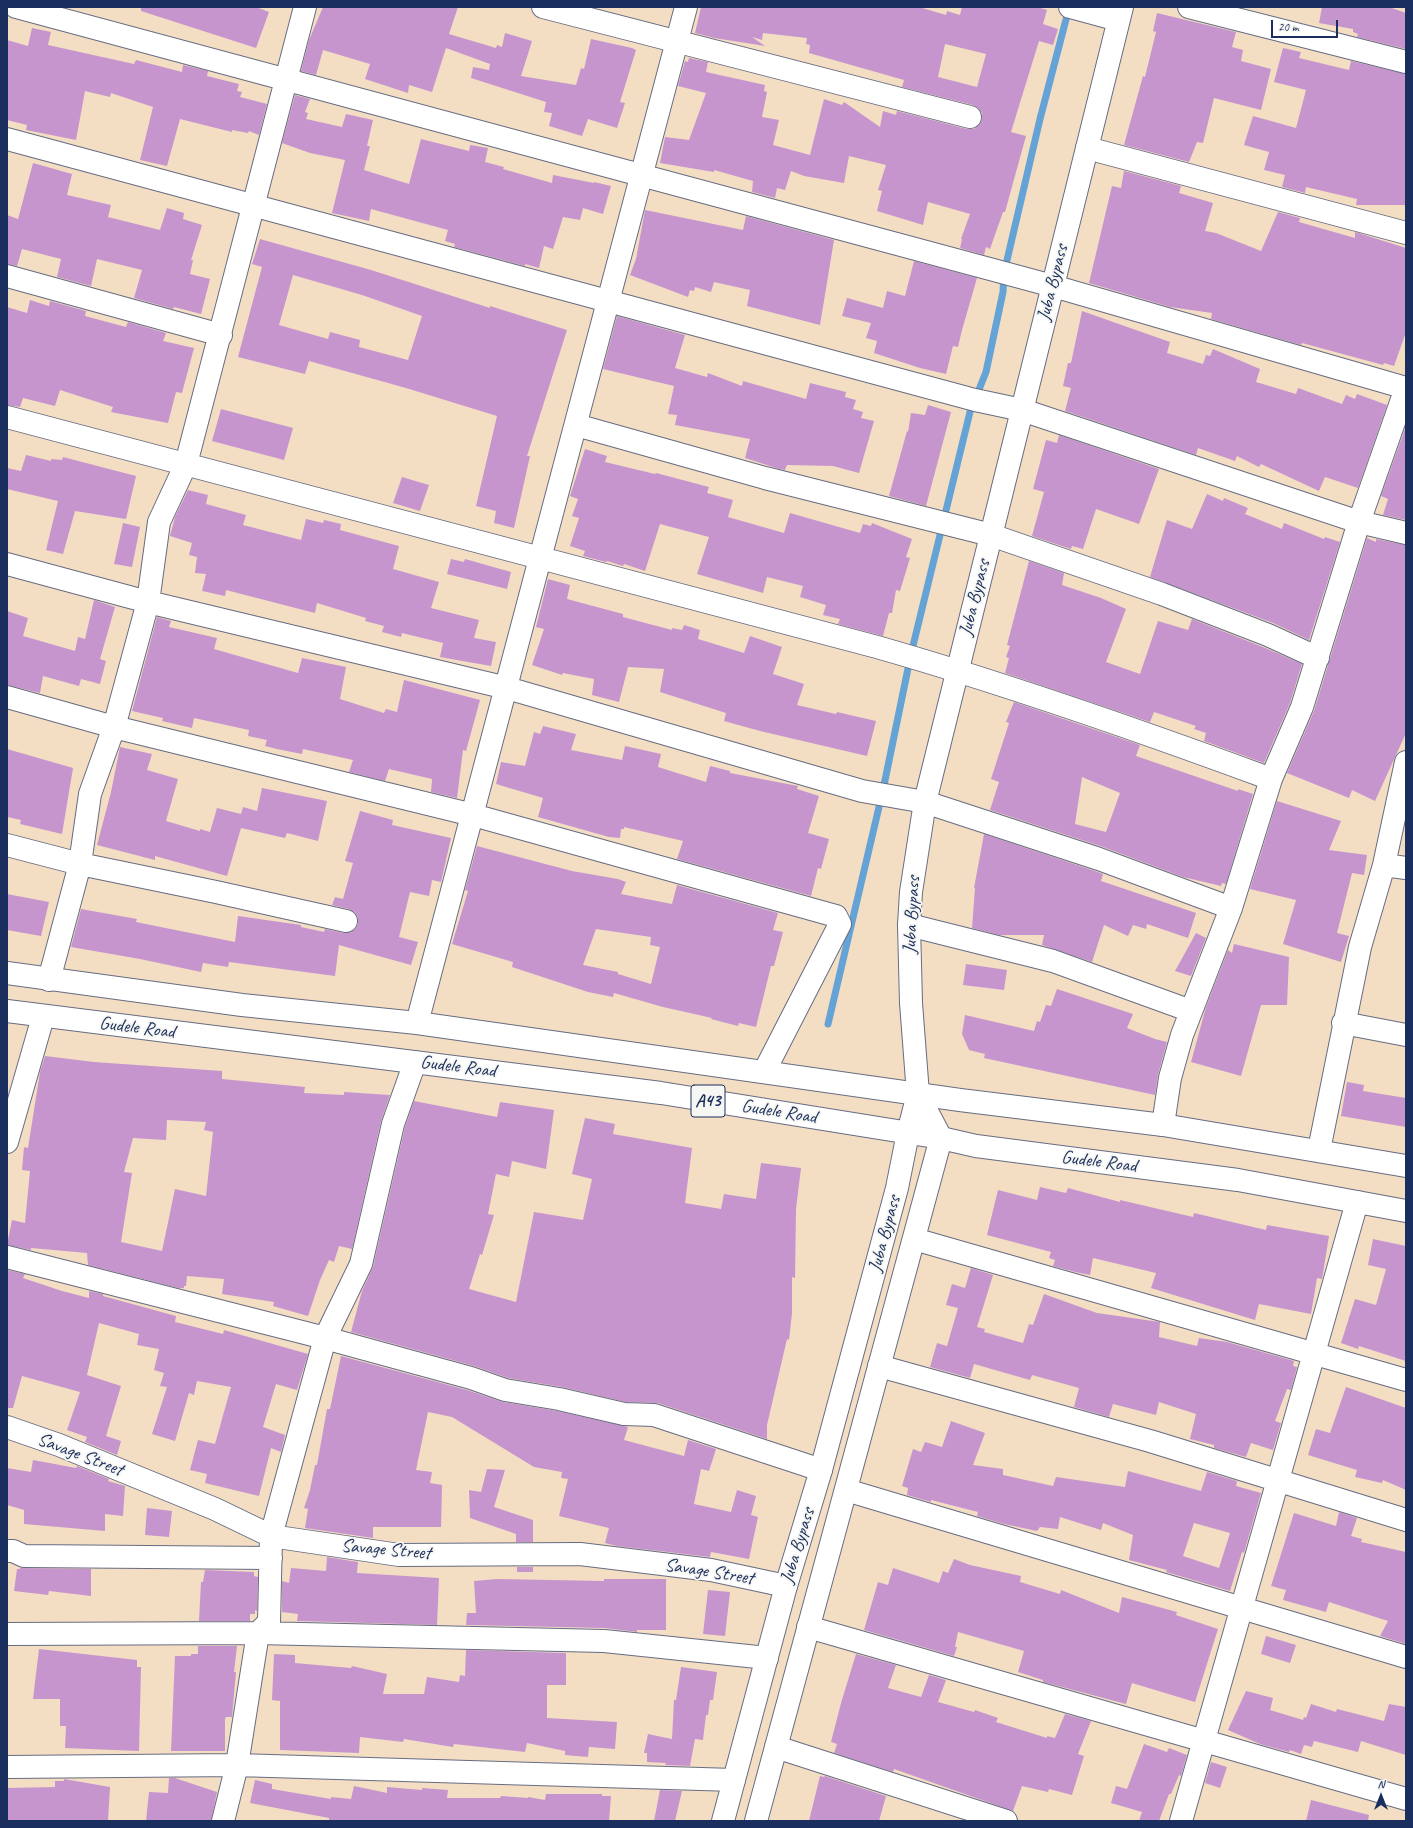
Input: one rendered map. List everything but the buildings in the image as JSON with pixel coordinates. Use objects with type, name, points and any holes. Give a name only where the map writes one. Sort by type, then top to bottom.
[{"type":"main road","points":[[16,7],[1053,286],[1406,388],[1359,522],[1302,707],[1271,780],[1231,908],[1182,1035],[1170,1078],[1163,1125]]},
{"type":"main road","points":[[49,980],[80,864],[90,794],[114,726],[148,602],[159,522],[186,464],[306,7]]},
{"type":"main road","points":[[543,7],[970,117]]},
{"type":"main road","points":[[417,1023],[474,815],[686,7]]},
{"type":"main road","points":[[1070,7],[1120,14]]},
{"type":"main road","points":[[1189,7],[1406,62]]},
{"type":"main road","name":"Juba Bypass","points":[[723,1821],[786,1586],[821,1470],[898,1188],[908,1133],[918,1094],[911,1003],[909,925],[911,892],[925,802],[1120,14]]},
{"type":"main road","points":[[7,139],[975,400],[1022,410],[1359,522],[1406,533]]},
{"type":"main road","points":[[1087,148],[1406,233]]},
{"type":"main road","points":[[7,276],[221,335]]},
{"type":"main road","points":[[7,417],[541,560],[877,647],[957,670],[1123,725],[1271,780]]},
{"type":"main road","points":[[576,425],[766,478],[991,535],[1162,594],[1268,635],[1318,658]]},
{"type":"main road","points":[[7,564],[148,602],[507,688],[862,791],[925,802],[1099,859],[1231,908]]},
{"type":"main road","points":[[7,697],[114,726],[474,815],[836,916],[840,924],[764,1072]]},
{"type":"main road","points":[[1318,1150],[1343,1022],[1360,947],[1384,865],[1406,762]]},
{"type":"main road","points":[[7,845],[80,864],[216,892],[346,922]]},
{"type":"main road","points":[[1384,865],[1406,868]]},
{"type":"main road","points":[[909,925],[1053,961],[1191,1011]]},
{"type":"main road","name":"Gudele Road","points":[[7,973],[49,980],[242,1005],[417,1023],[918,1094],[1163,1125],[1406,1166]]},
{"type":"main road","name":"Gudele Road","points":[[7,1011],[44,1017],[661,1093],[941,1138],[976,1146],[1238,1180],[1406,1211]]},
{"type":"main road","points":[[7,1142],[44,1017]]},
{"type":"main road","points":[[1343,1022],[1406,1034]]},
{"type":"main road","points":[[224,1821],[237,1765],[258,1633],[269,1622],[271,1536],[325,1338],[361,1264],[393,1124],[415,1062]]},
{"type":"main road","points":[[918,1094],[941,1138]]},
{"type":"main road","name":"Juba Bypass","points":[[756,1821],[941,1138]]},
{"type":"main road","points":[[1181,1821],[1357,1202]]},
{"type":"main road","points":[[914,1239],[1406,1380]]},
{"type":"main road","points":[[7,1257],[325,1338],[471,1378],[505,1390],[559,1399],[624,1414],[654,1415],[821,1470]]},
{"type":"main road","points":[[879,1366],[1150,1441],[1406,1520]]},
{"type":"main road","name":"Savage Street","points":[[7,1427],[59,1445],[215,1509],[271,1536],[399,1555],[580,1554],[711,1570],[786,1586]]},
{"type":"main road","points":[[846,1490],[1406,1657]]},
{"type":"main road","points":[[7,1551],[13,1551],[24,1556],[271,1558]]},
{"type":"main road","points":[[808,1627],[1406,1799]]},
{"type":"main road","points":[[7,1634],[258,1633],[604,1641],[767,1658]]},
{"type":"main road","points":[[776,1747],[1006,1821]]},
{"type":"main road","points":[[7,1767],[237,1765],[734,1780]]},
{"type":"waterway","points":[[828,1024],[883,790],[911,654],[970,412],[986,372],[1003,292],[1004,273],[1040,119],[1069,8]]}]
